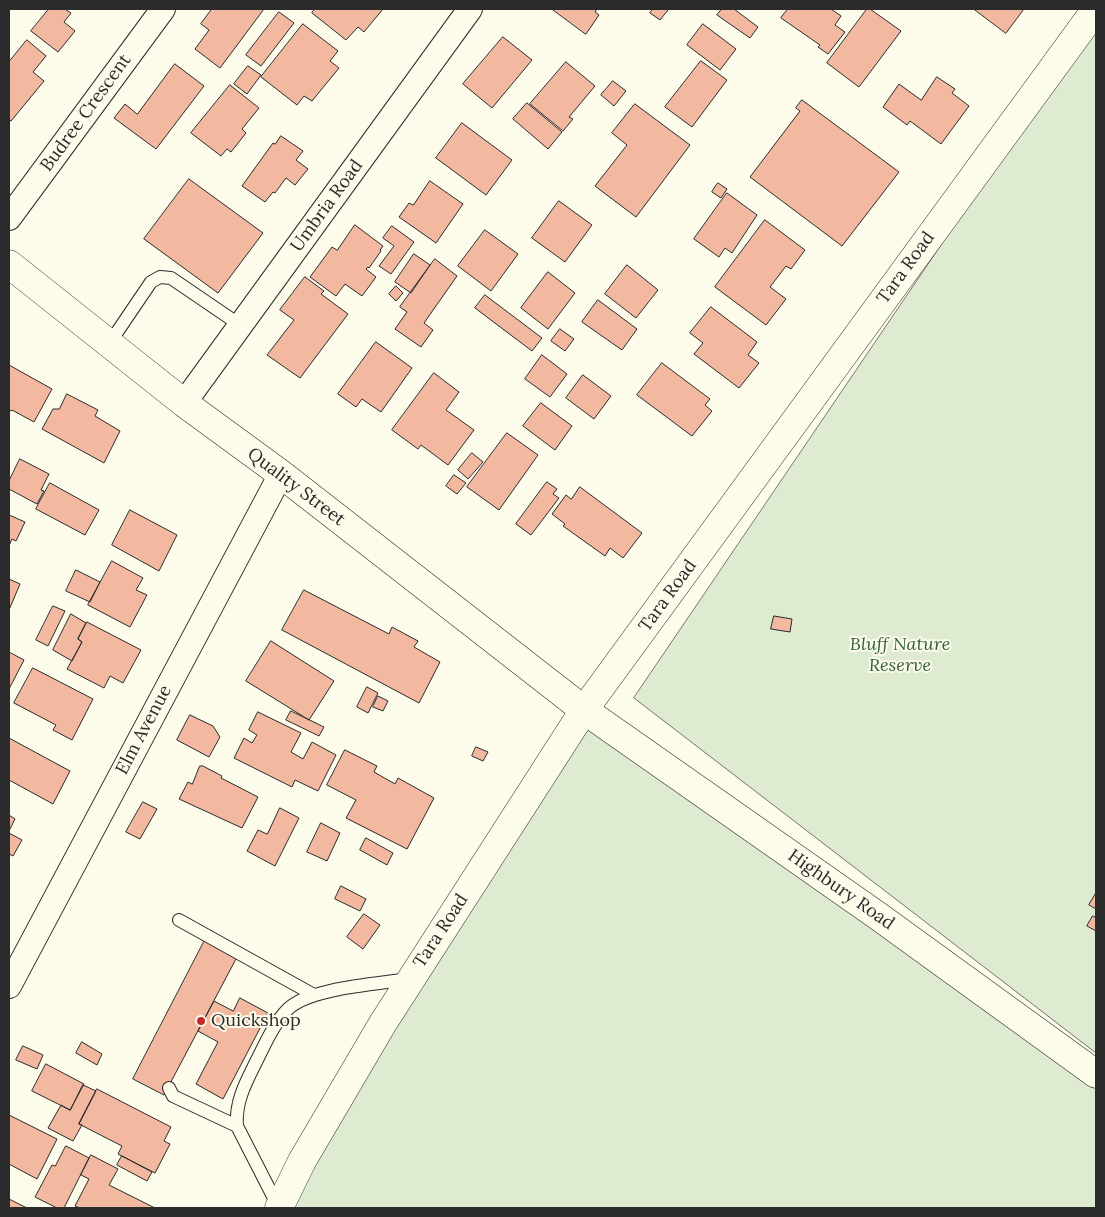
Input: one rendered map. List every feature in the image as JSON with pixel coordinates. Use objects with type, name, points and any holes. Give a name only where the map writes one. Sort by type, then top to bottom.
[{"type":"street","name":"Budree Crescent","points":[[9,218],[163,9]]},
{"type":"street","name":"Umbria Road","points":[[184,403],[470,9]]},
{"type":"street","name":"Tara Road","points":[[279,1208],[302,1161],[412,978],[584,710],[1090,11]]},
{"type":"street","name":"Quality Street","points":[[9,264],[184,403],[281,474],[584,710]]},
{"type":"street","name":"Elm Avenue","points":[[9,986],[281,474]]},
{"type":"street","name":"Highbury Road","points":[[584,710],[878,916],[1096,1074]]},
{"type":"lane","points":[[109,344],[151,282],[160,277],[172,278],[240,325]]},
{"type":"lane","points":[[179,920],[314,995]]},
{"type":"lane","points":[[279,1208],[238,1126],[236,1114],[242,1088],[270,1035],[287,1010],[298,1001],[314,995],[412,978]]},
{"type":"lane","points":[[168,1088],[173,1096],[238,1126]]},
{"type":"green space","name":"Bluff Nature Reserve","points":[[1096,17],[1096,1053],[634,698]]},
{"type":"green space","points":[[584,710],[1096,1076],[1096,1208],[281,1208]]},
{"type":"building","points":[[49,9],[65,9],[71,13],[64,22],[75,31],[58,52],[31,31]]},
{"type":"building","points":[[212,9],[264,9],[220,68],[195,49],[209,30],[201,24]]},
{"type":"building","points":[[315,9],[383,9],[364,32],[358,27],[346,40],[312,13]]},
{"type":"building","points":[[552,9],[597,9],[595,12],[599,15],[586,34]]},
{"type":"building","points":[[653,9],[668,10],[660,20],[650,13]]},
{"type":"building","points":[[722,9],[734,9],[758,27],[750,38],[717,15]]},
{"type":"building","points":[[788,9],[831,9],[841,16],[835,25],[845,32],[828,54],[818,47],[820,45],[781,18]]},
{"type":"building","points":[[867,9],[870,9],[901,31],[859,87],[827,63]]},
{"type":"building","points":[[974,9],[1024,9],[1006,33]]},
{"type":"building","points":[[279,12],[294,23],[261,66],[246,55]]},
{"type":"building","points":[[303,24],[338,51],[330,61],[339,68],[312,101],[304,96],[297,105],[261,77]]},
{"type":"building","points":[[703,24],[736,49],[720,70],[687,45]]},
{"type":"building","points":[[503,37],[532,60],[492,108],[463,84]]},
{"type":"building","points":[[27,40],[46,56],[33,72],[44,81],[11,121],[9,120],[9,62]]},
{"type":"building","points":[[701,61],[727,80],[692,127],[665,107]]},
{"type":"building","points":[[566,62],[595,86],[569,117],[573,119],[563,131],[530,104]]},
{"type":"building","points":[[175,64],[204,86],[156,149],[114,118],[125,104],[137,114]]},
{"type":"building","points":[[248,66],[261,75],[247,94],[234,84]]},
{"type":"building","points":[[937,77],[955,89],[952,93],[969,106],[941,144],[910,121],[907,125],[883,107],[899,84],[921,100]]},
{"type":"building","points":[[613,81],[626,91],[614,106],[601,95]]},
{"type":"building","points":[[230,85],[259,108],[242,129],[246,133],[231,152],[227,149],[221,156],[191,133]]},
{"type":"building","points":[[802,100],[899,172],[842,246],[750,177],[800,111],[796,108]]},
{"type":"building","points":[[527,103],[562,132],[548,149],[513,119]]},
{"type":"building","points":[[635,104],[690,145],[636,217],[595,186],[627,145],[612,133]]},
{"type":"building","points":[[462,123],[512,160],[486,195],[436,158]]},
{"type":"building","points":[[281,136],[303,151],[296,160],[308,169],[295,185],[286,178],[275,193],[273,192],[265,202],[242,186],[273,143],[275,144]]},
{"type":"building","points":[[189,179],[263,233],[218,293],[144,239]]},
{"type":"building","points":[[430,181],[463,204],[436,243],[399,217],[409,203],[413,205]]},
{"type":"building","points":[[718,183],[727,189],[721,198],[712,192]]},
{"type":"building","points":[[727,193],[757,215],[732,253],[725,248],[719,257],[694,239]]},
{"type":"building","points":[[559,201],[592,225],[565,262],[532,238]]},
{"type":"building","points":[[765,220],[805,250],[791,269],[786,266],[770,287],[786,299],[766,325],[715,287]]},
{"type":"building","points":[[355,225],[383,246],[369,268],[366,269],[376,277],[362,296],[345,284],[336,296],[310,277],[332,247],[337,250]]},
{"type":"building","points":[[392,226],[414,242],[391,274],[379,266],[394,246],[383,238]]},
{"type":"building","points":[[485,230],[518,254],[491,291],[458,266]]},
{"type":"building","points":[[414,254],[430,265],[411,293],[395,282]]},
{"type":"building","points":[[435,259],[457,276],[424,323],[433,330],[421,347],[395,329],[407,312],[400,307]]},
{"type":"building","points":[[627,265],[658,290],[636,318],[605,294]]},
{"type":"building","points":[[548,272],[575,293],[548,329],[521,308]]},
{"type":"building","points":[[305,277],[324,291],[321,294],[348,314],[300,378],[267,355],[294,320],[280,310]]},
{"type":"building","points":[[396,286],[403,293],[396,301],[389,294]]},
{"type":"building","points":[[485,295],[542,338],[532,351],[475,308]]},
{"type":"building","points":[[598,300],[637,329],[622,350],[582,322]]},
{"type":"building","points":[[711,307],[757,342],[748,355],[759,363],[739,388],[694,354],[703,343],[690,333]]},
{"type":"building","points":[[560,329],[574,339],[565,351],[551,341]]},
{"type":"building","points":[[376,342],[412,368],[381,412],[362,399],[356,407],[338,394]]},
{"type":"building","points":[[542,355],[567,374],[550,397],[525,379]]},
{"type":"building","points":[[662,363],[710,399],[705,405],[712,411],[692,436],[637,395]]},
{"type":"building","points":[[9,365],[52,389],[34,422],[9,410]]},
{"type":"building","points":[[434,373],[459,392],[446,410],[474,430],[448,465],[421,445],[418,449],[392,430]]},
{"type":"building","points":[[583,375],[611,396],[594,419],[566,398]]},
{"type":"building","points":[[67,394],[98,410],[95,416],[120,431],[104,463],[42,429],[53,409],[59,409]]},
{"type":"building","points":[[541,403],[572,426],[555,450],[523,426]]},
{"type":"building","points":[[507,433],[538,455],[499,510],[467,487]]},
{"type":"building","points":[[472,453],[483,462],[468,479],[458,470]]},
{"type":"building","points":[[20,459],[49,474],[41,490],[44,491],[37,504],[9,489],[9,481]]},
{"type":"building","points":[[454,475],[466,483],[457,494],[446,486]]},
{"type":"building","points":[[547,482],[557,489],[553,494],[559,498],[531,535],[516,524]]},
{"type":"building","points":[[50,483],[99,510],[85,535],[36,509]]},
{"type":"building","points":[[580,487],[642,533],[623,558],[610,548],[605,556],[563,526],[565,524],[552,514],[566,495],[571,499]]},
{"type":"building","points":[[130,510],[177,535],[159,571],[112,545]]},
{"type":"building","points":[[9,515],[25,522],[16,541],[12,539],[9,546]]},
{"type":"building","points":[[112,561],[143,578],[136,590],[147,595],[130,627],[88,605]]},
{"type":"building","points":[[76,570],[100,582],[90,602],[66,591]]},
{"type":"building","points":[[9,579],[20,584],[9,610]]},
{"type":"building","points":[[304,590],[389,634],[392,627],[418,641],[414,647],[440,662],[419,703],[282,630]]},
{"type":"building","points":[[53,606],[65,611],[48,646],[36,640]]},
{"type":"building","points":[[71,614],[86,623],[78,639],[82,642],[72,661],[53,650]]},
{"type":"building","points":[[774,616],[792,619],[790,632],[771,629]]},
{"type":"building","points":[[87,622],[141,650],[123,683],[110,676],[104,688],[67,669],[82,642],[78,639]]},
{"type":"building","points":[[271,641],[334,681],[309,720],[246,681]]},
{"type":"building","points":[[9,652],[24,660],[9,689]]},
{"type":"building","points":[[33,668],[93,699],[72,740],[53,730],[56,725],[14,703]]},
{"type":"building","points":[[367,687],[378,693],[368,713],[357,707]]},
{"type":"building","points":[[378,696],[388,701],[383,711],[373,707]]},
{"type":"building","points":[[291,711],[324,727],[319,736],[286,720]]},
{"type":"building","points":[[258,712],[301,733],[291,752],[303,759],[312,742],[336,755],[318,791],[295,780],[292,787],[234,758],[244,738],[252,743],[257,735],[249,730]]},
{"type":"building","points":[[190,715],[213,726],[220,737],[209,757],[177,740]]},
{"type":"building","points":[[9,738],[70,771],[53,804],[9,780]]},
{"type":"building","points":[[476,747],[488,752],[483,761],[472,756]]},
{"type":"building","points":[[345,750],[377,766],[374,772],[395,784],[398,778],[434,798],[407,849],[346,818],[356,800],[327,785]]},
{"type":"building","points":[[200,766],[222,776],[221,778],[258,797],[242,828],[179,799],[188,782],[192,784]]},
{"type":"building","points":[[143,802],[157,809],[140,839],[126,832]]},
{"type":"building","points":[[280,808],[299,818],[275,866],[247,851],[258,830],[267,834]]},
{"type":"building","points":[[9,815],[15,819],[9,831]]},
{"type":"building","points":[[321,823],[340,833],[327,861],[307,852]]},
{"type":"building","points":[[9,833],[22,840],[13,856],[9,854]]},
{"type":"building","points":[[366,838],[393,853],[387,865],[360,850]]},
{"type":"building","points":[[341,886],[366,899],[360,911],[335,899]]},
{"type":"building","points":[[1096,893],[1096,909],[1089,905]]},
{"type":"building","points":[[364,914],[380,925],[363,949],[347,937]]},
{"type":"building","points":[[1093,916],[1096,918],[1096,931],[1087,926]]},
{"type":"building","points":[[205,940],[237,957],[164,1095],[133,1079]]},
{"type":"building","points":[[240,998],[268,1013],[223,1099],[196,1084],[218,1042],[198,1031],[214,1001],[233,1011]]},
{"type":"building","points":[[82,1042],[102,1054],[97,1065],[76,1053]]},
{"type":"building","points":[[23,1046],[43,1055],[37,1069],[16,1060]]},
{"type":"building","points":[[46,1064],[84,1084],[70,1110],[32,1091]]},
{"type":"building","points":[[83,1085],[96,1091],[79,1124],[82,1125],[73,1141],[48,1128],[61,1105],[70,1110]]},
{"type":"building","points":[[97,1089],[171,1127],[164,1141],[170,1144],[155,1173],[118,1154],[122,1146],[79,1124]]},
{"type":"building","points":[[9,1115],[57,1139],[37,1179],[9,1164]]},
{"type":"building","points":[[66,1146],[89,1158],[64,1208],[57,1208],[35,1197],[52,1165],[55,1166]]},
{"type":"building","points":[[91,1155],[118,1169],[109,1185],[155,1208],[80,1208],[75,1206],[89,1179],[81,1175]]},
{"type":"building","points":[[122,1156],[152,1172],[147,1181],[117,1165]]},
{"type":"building","points":[[9,1199],[27,1208],[9,1208]]},
{"type":"place","name":"Quickshop","points":[[201,1021]]}]
